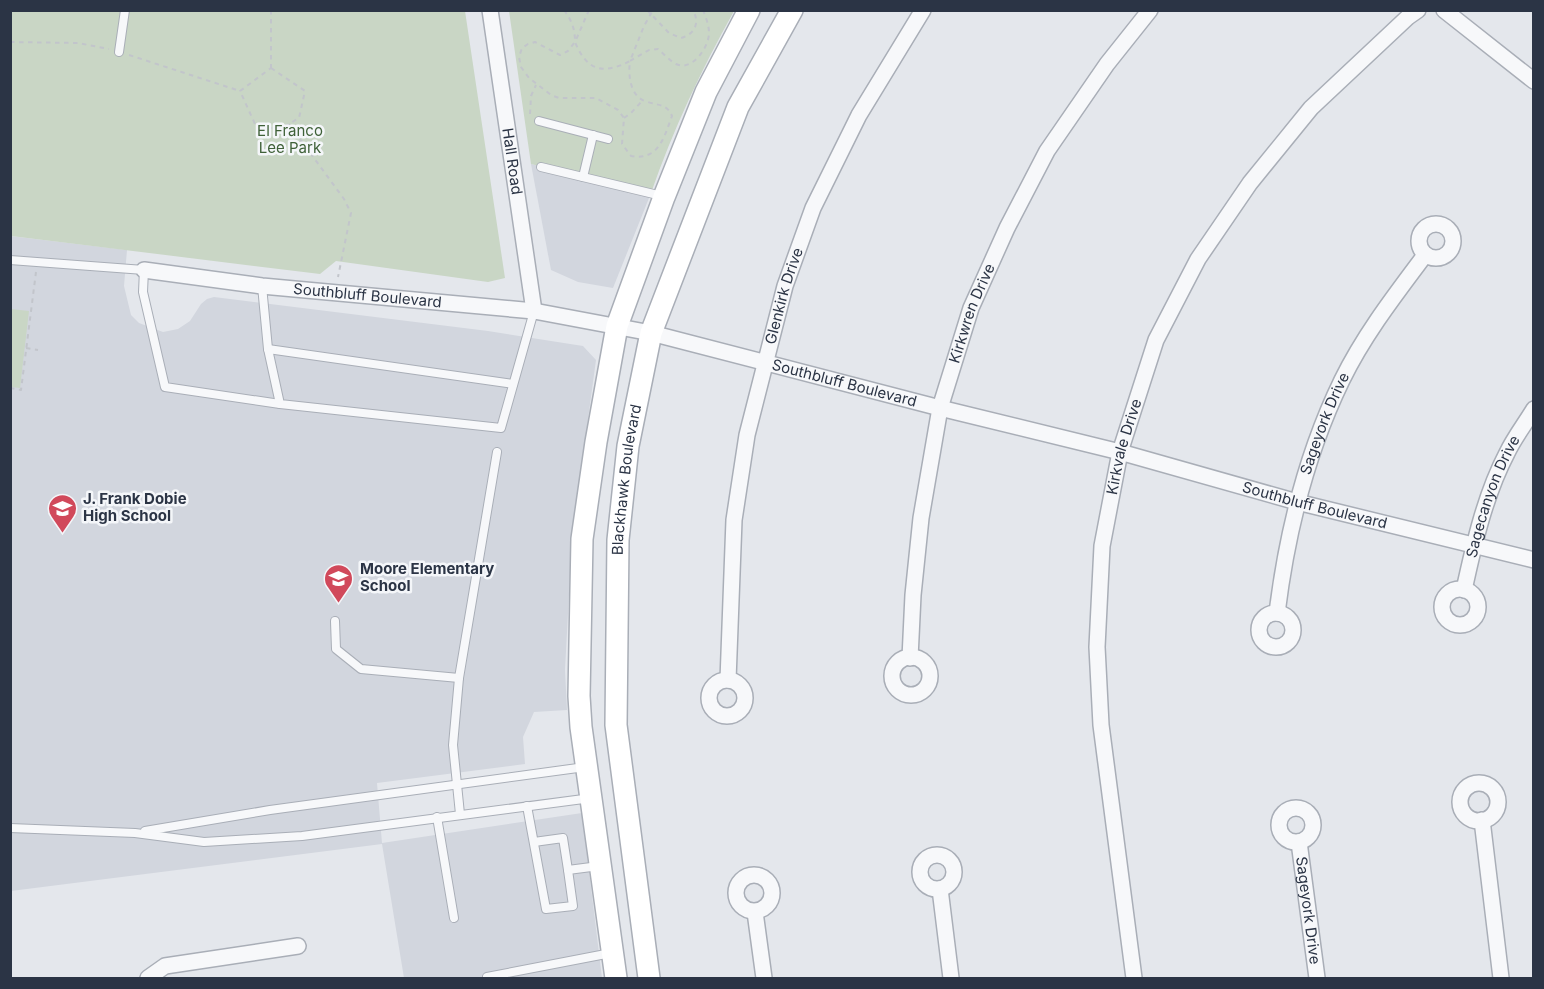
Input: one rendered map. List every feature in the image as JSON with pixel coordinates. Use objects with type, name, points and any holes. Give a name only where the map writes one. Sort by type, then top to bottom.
[{"type":"main road","points":[[616,978],[586,767],[579,696],[582,539],[596,442],[618,326],[664,197],[706,92],[749,10]]},
{"type":"main road","name":"Blackhawk Boulevard","points":[[649,978],[616,724],[618,540],[628,446],[651,333],[738,107],[792,10]]},
{"type":"main road","points":[[706,92],[738,107]]},
{"type":"main road","points":[[596,442],[628,446]]},
{"type":"main road","points":[[586,767],[623,777]]},
{"type":"main road","points":[[591,798],[623,777]]},
{"type":"street","name":"Hall Road","points":[[490,10],[534,311]]},
{"type":"street","name":"Glenkirk Drive","points":[[728,680],[734,520],[747,435],[785,286],[813,208],[859,115],[923,10]]},
{"type":"street","name":"Kirkwren Drive","points":[[910,658],[913,595],[921,518],[940,408],[971,308],[1007,228],[1047,152],[1107,64],[1150,10]]},
{"type":"street","name":"Kirkvale Drive","points":[[1134,978],[1101,725],[1096,647],[1102,546],[1120,452],[1156,340],[1198,260],[1250,183],[1311,108],[1418,10]]},
{"type":"street","points":[[1443,10],[1533,81]]},
{"type":"street","name":"Sageyork Drive","points":[[1277,613],[1284,558],[1297,502],[1316,440],[1342,379],[1379,315],[1425,255]]},
{"type":"street","name":"Southbluff Boulevard","points":[[144,270],[262,286],[534,311],[618,326],[1120,452],[1297,502],[1533,560]]},
{"type":"street","name":"Sagecanyon Drive","points":[[1464,590],[1473,546],[1489,496],[1506,453],[1533,409]]},
{"type":"street","points":[[1482,820],[1501,978]]},
{"type":"street","name":"Sageyork Drive","points":[[1299,842],[1317,978]]},
{"type":"street","points":[[940,889],[951,978]]},
{"type":"street","points":[[755,912],[764,978]]},
{"type":"street","points":[[148,978],[165,966],[298,946]]},
{"type":"lane","points":[[119,52],[125,10]]},
{"type":"lane","points":[[539,121],[608,139]]},
{"type":"lane","points":[[583,177],[593,135]]},
{"type":"lane","points":[[541,167],[664,197]]},
{"type":"lane","points":[[10,260],[144,270],[143,292],[165,387],[280,404],[501,428],[534,311]]},
{"type":"lane","points":[[262,286],[268,350],[280,404]]},
{"type":"lane","points":[[268,350],[513,384]]},
{"type":"lane","points":[[460,814],[453,745],[459,678],[497,452]]},
{"type":"lane","points":[[335,621],[336,649],[361,669],[459,678]]},
{"type":"lane","points":[[135,833],[270,810],[586,767]]},
{"type":"lane","points":[[10,828],[135,833],[204,842],[302,836],[591,798]]},
{"type":"lane","points":[[527,806],[546,909],[573,906],[563,837],[534,842]]},
{"type":"lane","points":[[437,817],[454,918]]},
{"type":"lane","points":[[568,870],[600,866]]},
{"type":"lane","points":[[487,978],[613,953]]},
{"type":"path","points":[[271,10],[271,68]]},
{"type":"path","points":[[564,10],[572,20],[575,42],[581,57],[596,68],[613,68],[649,50],[658,49],[677,64],[684,66],[691,63],[707,45],[709,32],[703,10]]},
{"type":"path","points":[[589,10],[575,42],[568,51],[560,55],[536,42],[528,44],[522,48],[519,57],[521,68],[536,85],[551,95],[559,98],[596,98],[618,110],[624,118],[622,144],[631,156],[646,157],[657,149],[672,116],[669,108],[643,100],[634,92],[630,83],[630,61],[635,45],[653,10]]},
{"type":"path","points":[[647,10],[669,33],[681,38],[693,33],[696,27],[697,19],[693,10]]},
{"type":"path","points":[[271,68],[305,91],[298,118],[279,130],[255,124],[240,91],[271,68]]},
{"type":"path","points":[[536,85],[529,105],[532,118],[539,121]]},
{"type":"path","points":[[624,118],[632,114],[643,100]]},
{"type":"path","points":[[289,124],[351,213],[335,293]]},
{"type":"path","points":[[10,388],[21,390],[36,270]]},
{"type":"path","points":[[26,348],[38,350]]},
{"type":"shaded area","points":[[531,164],[651,193],[613,288],[578,282],[551,270]]},
{"type":"shaded area","name":"Moore Elementary School","points":[[10,236],[127,250],[124,286],[131,315],[139,323],[163,332],[178,329],[190,321],[201,304],[214,297],[488,331],[583,346],[596,360],[572,537],[565,670],[567,710],[534,712],[523,737],[525,764],[377,783],[382,843],[582,813],[602,978],[404,978],[382,844],[11,891]]},
{"type":"green space","name":"El Franco Lee Park","points":[[11,11],[465,11],[505,278],[488,282],[336,261],[320,274],[11,236]]},
{"type":"green space","points":[[509,11],[734,11],[688,100],[651,193],[531,164]]},
{"type":"green space","points":[[11,309],[29,311],[20,388],[11,387]]},
{"type":"place","name":"J. Frank Dobie High School","points":[[62,534]]},
{"type":"place","name":"Moore Elementary School","points":[[339,604]]}]
